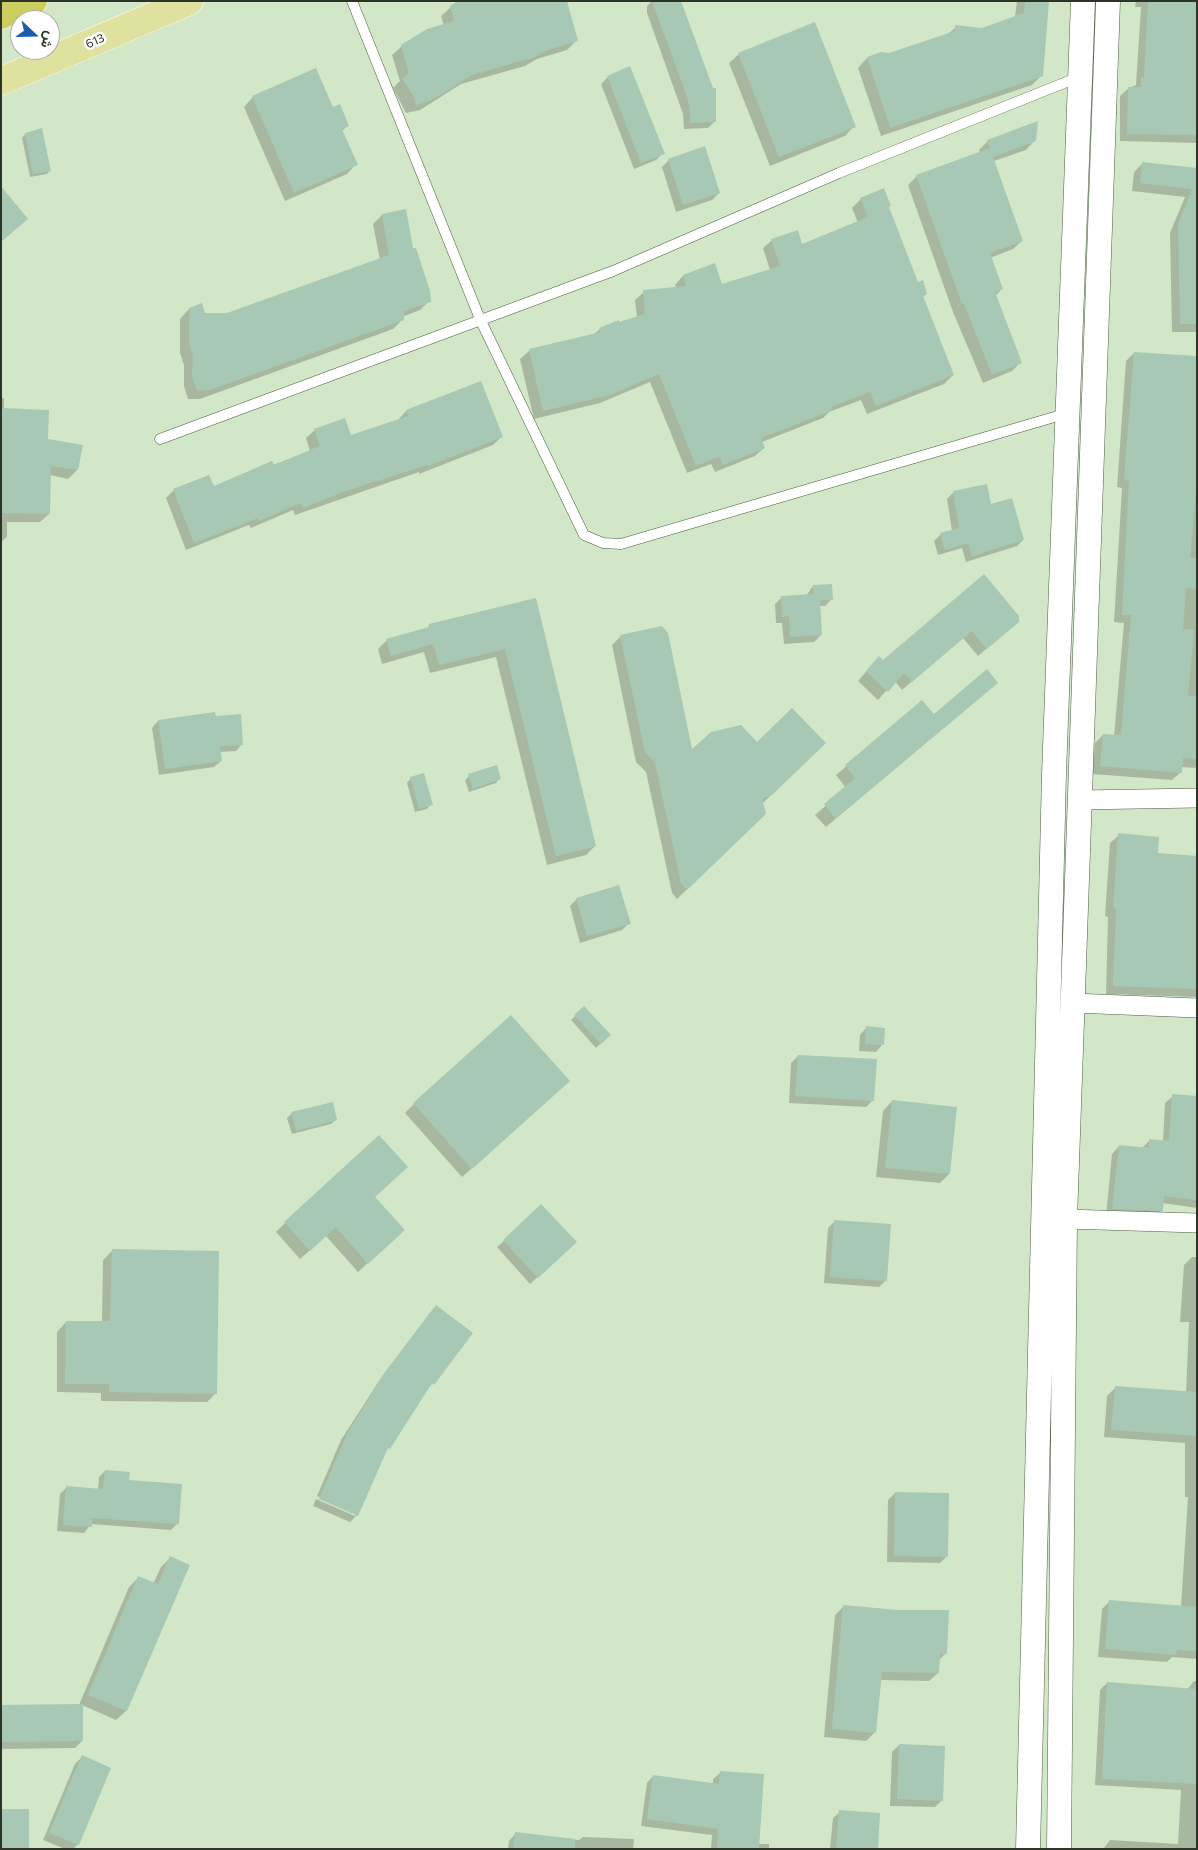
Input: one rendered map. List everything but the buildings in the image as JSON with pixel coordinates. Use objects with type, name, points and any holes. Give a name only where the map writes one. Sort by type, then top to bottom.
[{"type":"highway","points":[[1,15],[33,1]]},
{"type":"main road","name":"613","points":[[1,81],[189,1]]},
{"type":"street","points":[[1028,1849],[1054,774],[1084,1]]},
{"type":"street","points":[[1058,1849],[1065,1218],[1108,1]]},
{"type":"street","points":[[1080,800],[1197,798]]},
{"type":"street","points":[[1073,1003],[1197,1008]]},
{"type":"street","points":[[1065,1218],[1197,1223]]},
{"type":"lane","points":[[352,1],[480,319],[584,535],[603,543],[621,544],[1069,413]]},
{"type":"lane","points":[[160,439],[614,271],[839,173],[1082,76]]}]
